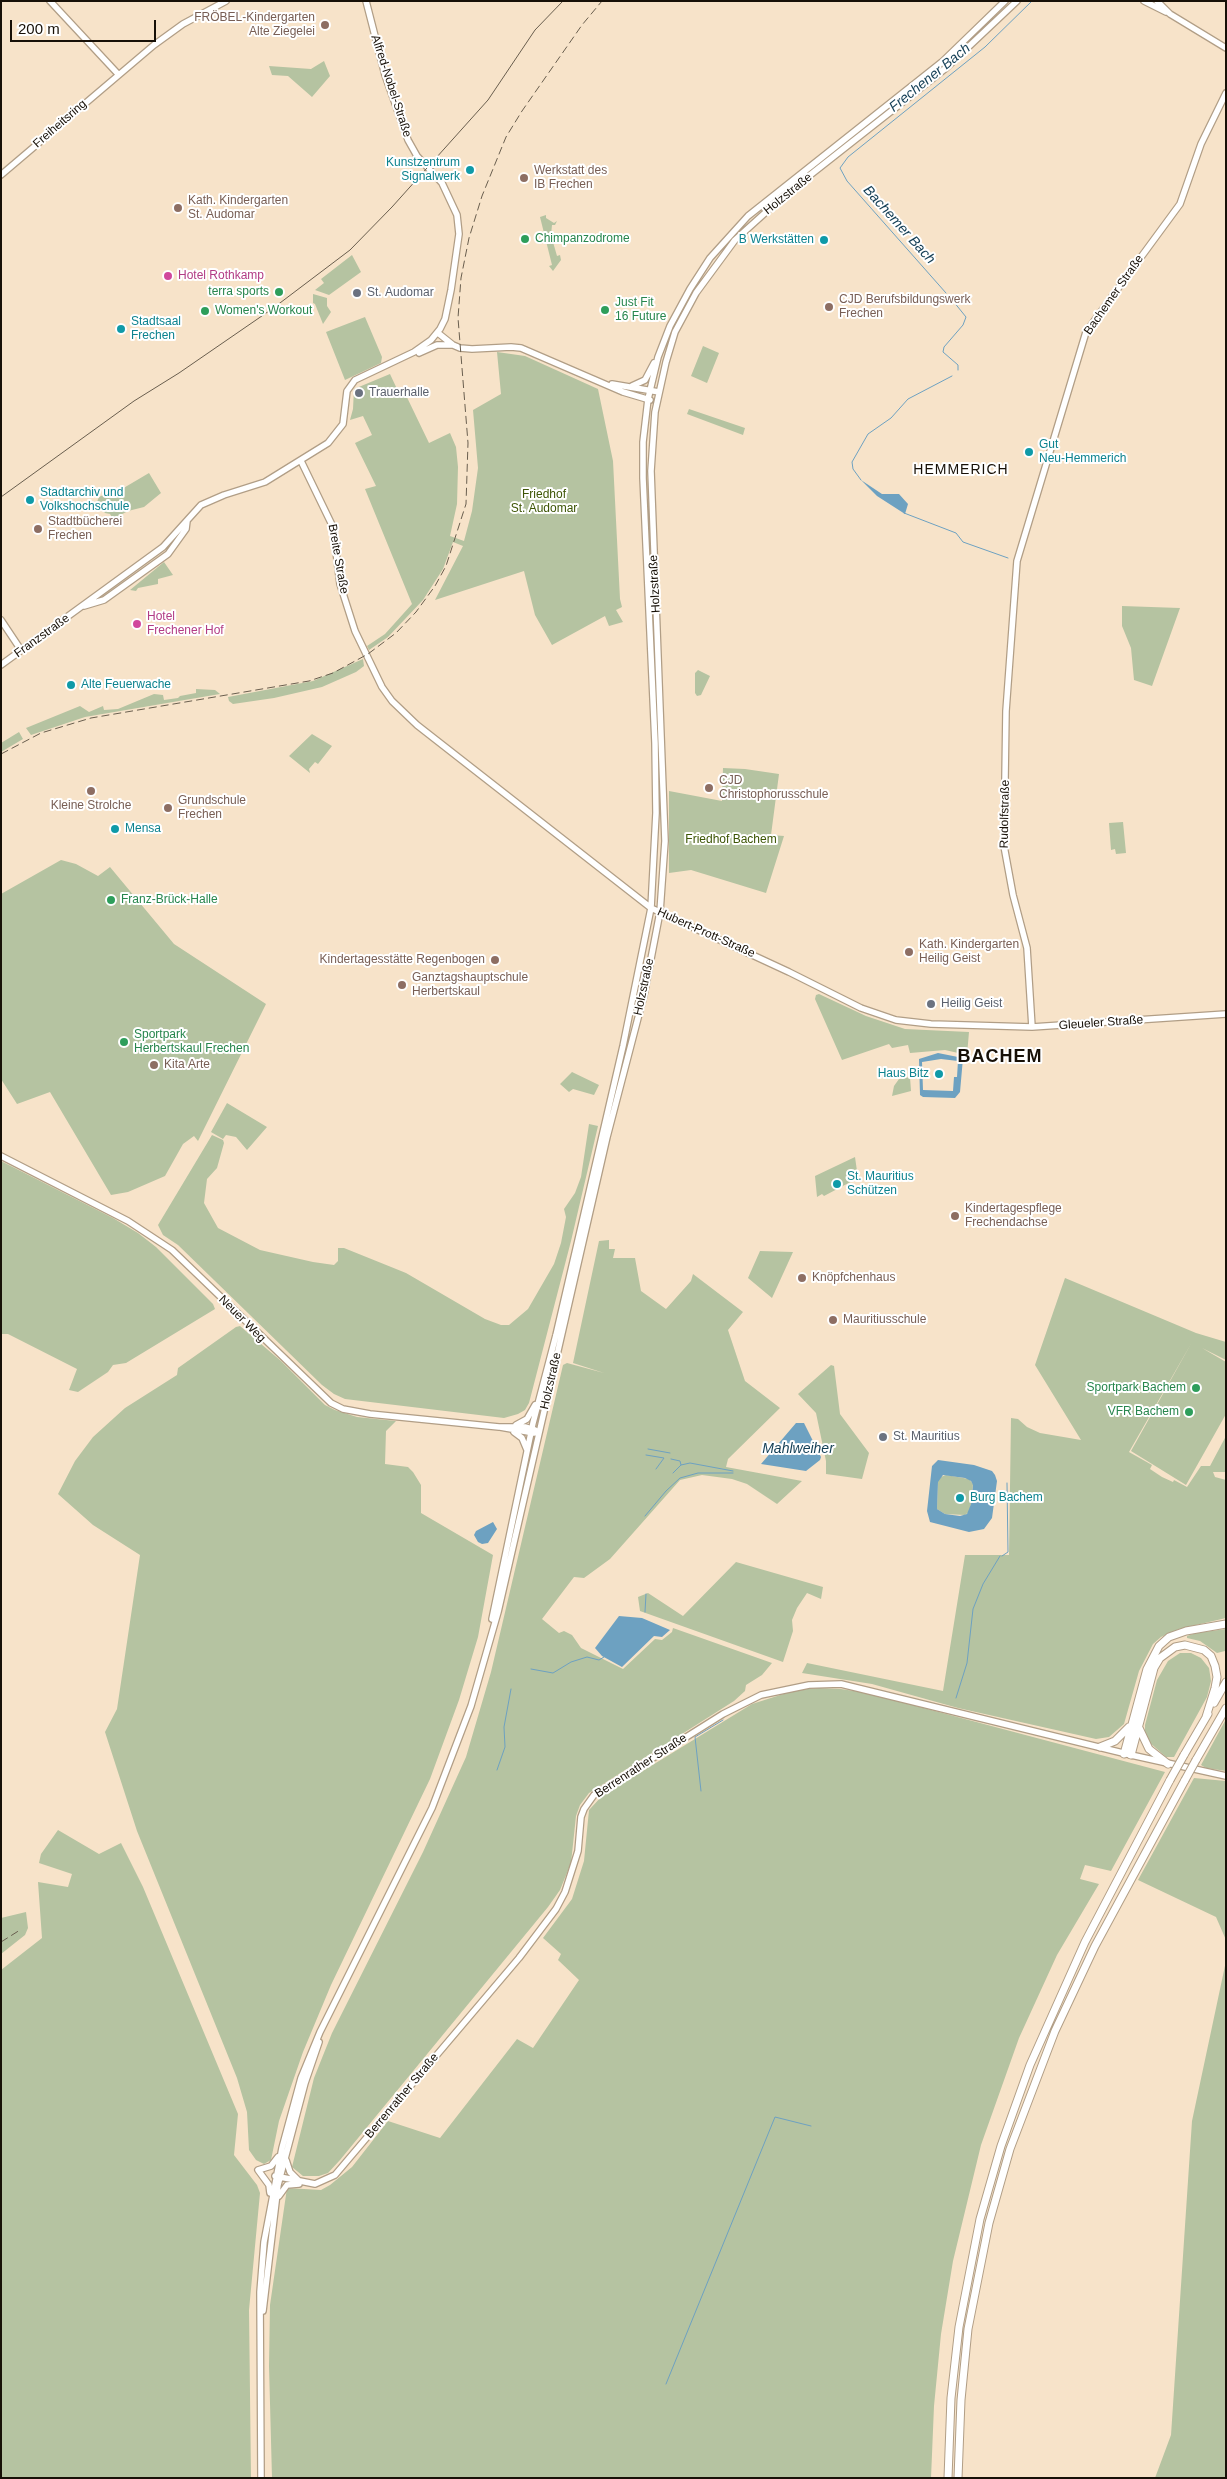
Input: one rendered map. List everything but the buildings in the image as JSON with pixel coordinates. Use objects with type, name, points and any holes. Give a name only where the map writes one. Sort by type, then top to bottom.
[{"type":"highway","points":[[1127,1755],[1147,1669],[1160,1646],[1170,1637],[1186,1631],[1226,1624]]},
{"type":"highway","points":[[1127,1755],[1139,1728],[1154,1668],[1168,1651],[1185,1645],[1204,1650],[1211,1656],[1217,1677],[1206,1717]]},
{"type":"highway","points":[[948,2478],[951,2398],[959,2327],[980,2219],[1001,2146],[1030,2065],[1085,1942],[1170,1780],[1226,1682]]},
{"type":"highway","points":[[958,2478],[961,2400],[968,2329],[989,2223],[1010,2149],[1054,2031],[1095,1946],[1226,1708]]},
{"type":"highway","points":[[1100,1747],[1124,1734],[1133,1723]]},
{"type":"highway","points":[[1139,1728],[1149,1749],[1168,1764]]},
{"type":"main road","points":[[50,1],[118,74]]},
{"type":"main road","name":"Freiheitsring","points":[[1,175],[118,74],[178,28],[226,1]]},
{"type":"main road","name":"Alfred-Nobel-Straße","points":[[366,1],[377,47],[394,102],[412,150],[448,191],[459,224],[446,319],[438,333]]},
{"type":"main road","name":"Holzstraße","points":[[492,1628],[493,1612],[531,1431],[556,1335],[623,1046],[651,908],[656,813],[655,743],[643,442],[648,400],[658,357],[670,326],[690,289],[710,258],[748,216],[942,62],[1005,1]]},
{"type":"main road","name":"Holzstraße","points":[[492,1628],[607,1137],[644,995],[660,912],[665,832],[651,490],[652,442],[657,401],[676,332],[696,293],[716,262],[734,240],[786,194],[905,102],[968,50],[1017,1]]},
{"type":"main road","points":[[1144,1],[1170,14],[1226,48]]},
{"type":"main road","points":[[1156,1],[1170,14]]},
{"type":"main road","name":"Bachemer Straße","points":[[1014,599],[1017,561],[1086,332],[1180,204],[1201,144],[1226,93]]},
{"type":"main road","points":[[404,357],[422,347],[438,333],[453,345]]},
{"type":"main road","points":[[404,357],[433,346],[453,345],[472,350],[511,346],[521,348],[605,384],[648,400],[657,401]]},
{"type":"main road","name":"Franzstraße","points":[[1,665],[82,607],[104,600],[168,554],[186,529],[187,521],[205,503],[265,482],[301,462],[328,443],[339,430],[344,418],[349,388],[358,378],[404,357]]},
{"type":"main road","name":"Holzstraße","points":[[630,386],[644,380],[658,357]]},
{"type":"main road","points":[[605,384],[630,386],[659,392]]},
{"type":"main road","name":"Breite Straße","points":[[301,462],[333,527],[337,567],[348,612],[382,687]]},
{"type":"main road","name":"Rudolfstraße","points":[[1014,599],[1006,710],[1004,846],[1013,895],[1027,948],[1032,1027]]},
{"type":"main road","points":[[1,620],[21,650]]},
{"type":"main road","name":"Hubert-Prott-Straße","points":[[382,687],[393,702],[413,722],[651,908],[876,1014],[902,1020],[977,1025]]},
{"type":"main road","name":"Gleueler Straße","points":[[977,1025],[1032,1027],[1226,1014]]},
{"type":"main road","name":"Neuer Weg","points":[[1,1156],[128,1221],[172,1250],[331,1403],[343,1409],[370,1414],[539,1432]]},
{"type":"main road","points":[[527,1452],[524,1442],[513,1429],[526,1419],[539,1396]]},
{"type":"main road","points":[[261,2478],[260,2292],[264,2242],[271,2197],[284,2148],[326,2021],[416,1842],[448,1772],[471,1706],[492,1628]]},
{"type":"main road","name":"Berrenrather Straße","points":[[277,2176],[315,2184],[335,2175],[540,1931],[556,1909],[574,1871],[581,1817],[589,1801],[602,1790],[723,1714],[754,1698],[778,1690],[809,1685],[841,1684],[1127,1755],[1226,1776]]},
{"type":"main road","points":[[284,2148],[288,2168],[303,2183]]},
{"type":"main road","points":[[271,2197],[269,2185],[258,2170],[272,2165],[284,2148]]},
{"type":"main road","points":[[260,2337],[277,2176]]},
{"type":"main road","points":[[275,2204],[284,2187],[303,2183]]},
{"type":"green space","points":[[324,61],[330,76],[312,97],[288,76],[272,75],[269,66],[311,69]]},
{"type":"green space","points":[[546,215],[546,218],[554,223],[557,221],[555,225],[552,225],[551,235],[557,256],[560,255],[561,260],[553,271],[549,266],[552,265],[540,217]]},
{"type":"green space","points":[[352,255],[361,272],[329,295],[315,290],[324,283],[321,279]]},
{"type":"green space","points":[[313,294],[327,298],[327,306],[331,312],[323,324],[313,303]]},
{"type":"green space","points":[[365,317],[382,357],[381,363],[345,380],[326,332]]},
{"type":"green space","points":[[703,346],[719,353],[707,383],[691,376]]},
{"type":"green space","name":"Friedhof St. Audomar","points":[[497,352],[525,356],[598,389],[613,461],[620,599],[622,607],[616,610],[623,622],[609,626],[605,616],[552,645],[535,615],[524,571],[435,600],[463,546],[453,542],[443,569],[423,600],[388,637],[369,650],[367,646],[385,634],[412,604],[365,489],[376,486],[355,443],[372,435],[363,416],[350,420],[353,409],[354,389],[390,374],[397,389],[402,387],[429,443],[450,433],[456,447],[458,467],[457,504],[450,536],[464,541],[472,511],[478,468],[473,410],[501,394]]},
{"type":"green space","points":[[689,409],[745,428],[743,435],[687,414]]},
{"type":"green space","points":[[149,473],[161,493],[144,507],[128,511],[113,519],[110,514],[105,513],[97,502],[99,497],[105,494],[110,496]]},
{"type":"green space","points":[[164,562],[173,575],[158,579],[158,584],[138,588],[136,591],[130,590]]},
{"type":"green space","points":[[1122,606],[1180,608],[1152,686],[1134,680],[1131,648],[1122,626]]},
{"type":"green space","points":[[363,659],[364,666],[356,672],[322,687],[274,698],[233,704],[229,701],[228,697],[313,681]]},
{"type":"green space","points":[[698,670],[710,676],[701,695],[697,696],[695,693],[695,673]]},
{"type":"green space","points":[[196,689],[215,690],[220,694],[85,717],[31,735],[26,728],[80,706],[89,712],[103,706],[104,710],[118,709],[154,694],[163,695],[164,700],[196,693]]},
{"type":"green space","points":[[19,732],[23,739],[1,752],[1,743]]},
{"type":"green space","points":[[312,734],[332,746],[318,764],[315,762],[309,769],[310,773],[289,756]]},
{"type":"green space","name":"Friedhof Bachem","points":[[723,768],[779,774],[771,835],[784,836],[766,893],[691,870],[669,873],[669,791],[722,801]]},
{"type":"green space","points":[[1123,822],[1126,853],[1116,854],[1115,849],[1111,850],[1109,823]]},
{"type":"green space","name":"Sportpark Herbertskaul Frechen","points":[[61,860],[76,864],[98,876],[110,867],[174,944],[266,1004],[198,1141],[194,1136],[183,1144],[165,1176],[128,1192],[111,1195],[50,1092],[17,1104],[1,1079],[1,894]]},
{"type":"green space","points":[[819,994],[866,1016],[905,1029],[969,1032],[967,1055],[945,1050],[910,1053],[908,1045],[892,1048],[889,1044],[842,1060],[815,999],[816,995]]},
{"type":"green space","points":[[572,1072],[599,1085],[594,1095],[573,1089],[569,1092],[560,1084]]},
{"type":"green space","points":[[910,1077],[911,1091],[892,1096],[894,1086],[899,1079]]},
{"type":"green space","points":[[227,1103],[267,1127],[247,1150],[236,1137],[226,1135],[223,1139],[211,1132]]},
{"type":"green space","points":[[589,1124],[598,1126],[571,1241],[529,1403],[525,1410],[504,1418],[345,1399],[334,1394],[322,1385],[178,1245],[163,1235],[158,1225],[212,1135],[223,1140],[224,1143],[217,1168],[207,1179],[204,1203],[218,1228],[260,1250],[313,1262],[334,1265],[338,1261],[338,1248],[344,1248],[406,1273],[485,1319],[501,1325],[509,1325],[528,1309],[554,1264],[561,1243],[566,1217],[564,1209],[575,1193],[581,1177]]},
{"type":"green space","points":[[855,1157],[858,1178],[824,1196],[822,1194],[817,1197],[815,1176]]},
{"type":"green space","points":[[1,1161],[113,1218],[138,1233],[156,1247],[213,1304],[215,1309],[126,1363],[113,1365],[108,1372],[78,1392],[69,1390],[77,1369],[8,1334],[1,1334]]},
{"type":"green space","points":[[609,1240],[609,1249],[615,1249],[613,1258],[635,1258],[641,1291],[666,1309],[691,1281],[693,1274],[743,1312],[728,1330],[745,1381],[780,1408],[728,1459],[726,1467],[802,1481],[777,1504],[747,1484],[732,1479],[702,1475],[680,1480],[610,1559],[584,1578],[574,1577],[542,1619],[559,1633],[564,1631],[572,1635],[581,1648],[623,1669],[655,1639],[662,1640],[672,1632],[673,1628],[772,1663],[762,1675],[746,1685],[745,1691],[734,1701],[589,1793],[580,1805],[576,1816],[571,1863],[560,1890],[548,1907],[340,2160],[328,2173],[319,2176],[303,2176],[292,2167],[314,2078],[332,2033],[423,1852],[466,1757],[491,1672],[563,1365],[567,1363],[604,1373],[573,1363],[599,1241]]},
{"type":"green space","points":[[760,1251],[793,1252],[772,1298],[748,1278]]},
{"type":"green space","points":[[1065,1278],[1196,1333],[1226,1342],[1226,1360],[1202,1348],[1226,1362],[1226,1414],[1186,1485],[1131,1451],[1192,1342],[1129,1452],[1152,1465],[1150,1469],[1162,1477],[1173,1482],[1174,1480],[1187,1487],[1201,1466],[1210,1466],[1226,1436],[1226,1472],[1213,1472],[1215,1477],[1226,1480],[1226,1618],[1179,1629],[1161,1637],[1153,1644],[1139,1671],[1124,1724],[1109,1737],[1096,1739],[958,1708],[872,1684],[802,1673],[807,1663],[943,1691],[965,1555],[1009,1555],[1011,1418],[1018,1419],[1027,1427],[1040,1433],[1081,1440],[1035,1365]]},
{"type":"green space","points":[[240,1326],[281,1361],[325,1405],[357,1417],[396,1421],[386,1431],[385,1464],[408,1467],[413,1472],[421,1485],[421,1513],[493,1555],[478,1637],[459,1700],[430,1779],[331,1985],[303,2052],[279,2121],[271,2160],[264,2164],[256,2160],[249,2150],[247,2112],[237,2078],[137,1831],[105,1732],[117,1709],[140,1555],[93,1525],[58,1494],[75,1461],[93,1437],[125,1408],[177,1375],[178,1368]]},
{"type":"green space","points":[[831,1365],[834,1366],[840,1414],[869,1453],[862,1479],[826,1474],[826,1461],[816,1413],[798,1394]]},
{"type":"green space","points":[[946,1475],[969,1479],[973,1484],[969,1512],[965,1515],[945,1514],[937,1509],[938,1478]]},
{"type":"green space","points":[[736,1562],[823,1587],[821,1599],[807,1593],[797,1608],[792,1620],[793,1631],[783,1662],[640,1611],[638,1597],[648,1593],[683,1616]]},
{"type":"green space","points":[[1226,1629],[1225,1651],[1217,1653],[1200,1641],[1187,1638],[1187,1636],[1196,1633]]},
{"type":"green space","points":[[1180,1653],[1191,1653],[1201,1658],[1209,1668],[1211,1681],[1207,1697],[1174,1757],[1166,1757],[1149,1742],[1145,1733],[1145,1725],[1157,1680],[1168,1661]]},
{"type":"green space","points":[[819,1688],[867,1693],[1165,1772],[1111,1871],[1085,1865],[1080,1879],[1099,1884],[1057,1955],[1019,2038],[981,2145],[953,2261],[941,2334],[934,2406],[931,2478],[272,2478],[269,2366],[270,2305],[287,2188],[321,2190],[330,2185],[352,2167],[388,2121],[440,2138],[517,2039],[533,2048],[579,1980],[558,1960],[561,1954],[543,1938],[572,1899],[584,1861],[589,1810],[602,1796],[752,1704],[796,1690]]},
{"type":"green space","points":[[1226,1719],[1226,1771],[1206,1768],[1201,1765]]},
{"type":"green space","points":[[1194,1778],[1226,1781],[1226,1940],[1216,1917],[1138,1880]]},
{"type":"green space","points":[[58,1830],[99,1854],[121,1843],[143,1887],[238,2114],[234,2155],[257,2185],[260,2193],[249,2310],[251,2478],[1,2478],[1,1970],[42,1938],[38,1882],[68,1887],[72,1874],[39,1863],[41,1854]]},
{"type":"green space","points":[[26,1912],[28,1928],[25,1935],[1,1954],[1,1918]]},
{"type":"green space","points":[[1226,1961],[1226,2478],[1155,2478],[1171,2435],[1192,2121]]},
{"type":"water","points":[[861,480],[882,494],[899,494],[908,504],[905,514],[877,496]]},
{"type":"water","points":[[938,1053],[963,1058],[960,1092],[955,1098],[923,1097],[920,1095],[919,1059]],"holes":[[[941,1059],[958,1061],[957,1077],[954,1077],[953,1091],[923,1090],[922,1062]]]},
{"type":"water","name":"Mahlweiher","points":[[796,1423],[804,1423],[821,1457],[820,1460],[806,1471],[761,1464]]},
{"type":"water","points":[[938,1460],[974,1465],[992,1471],[997,1481],[992,1518],[984,1529],[969,1532],[930,1522],[927,1511],[932,1466]],"holes":[[[943,1475],[965,1478],[971,1481],[973,1485],[971,1504],[967,1514],[960,1516],[945,1514],[937,1509],[938,1482]]]},
{"type":"water","points":[[493,1522],[497,1529],[488,1543],[482,1544],[478,1542],[474,1535],[476,1531]]},
{"type":"water","points":[[619,1616],[642,1618],[670,1630],[662,1637],[654,1636],[622,1667],[602,1656],[595,1648]]},
{"type":"waterway","name":"Frechener Bach","points":[[946,293],[847,181],[840,168],[848,157],[985,47],[1032,1]]},
{"type":"waterway","name":"Bachemer Bach","points":[[949,296],[966,317],[963,325],[944,347],[943,352],[958,365],[958,370]]},
{"type":"waterway","name":"Bachemer Bach","points":[[861,480],[853,469],[852,462],[868,434],[891,418],[908,399],[952,376]]},
{"type":"waterway","name":"Bachemer Bach","points":[[904,513],[956,533],[963,542],[1008,558]]},
{"type":"waterway","points":[[648,1449],[670,1453]]},
{"type":"waterway","name":"Bachemer Bach","points":[[646,1455],[664,1458],[656,1469]]},
{"type":"waterway","name":"Bachemer Bach","points":[[671,1459],[680,1461],[681,1465],[690,1463],[733,1471]]},
{"type":"waterway","points":[[673,1473],[681,1465]]},
{"type":"waterway","points":[[645,1516],[680,1478],[698,1473],[733,1473]]},
{"type":"waterway","points":[[1002,1556],[1008,1552],[1007,1483]]},
{"type":"waterway","points":[[956,1698],[967,1663],[973,1609],[983,1584],[1000,1556]]},
{"type":"waterway","points":[[645,1612],[646,1594]]},
{"type":"waterway","points":[[531,1669],[553,1673],[571,1662],[587,1657],[599,1660],[604,1657]]},
{"type":"waterway","points":[[497,1770],[505,1747],[504,1727],[511,1689]]},
{"type":"waterway","points":[[701,1791],[695,1737],[723,1720]]},
{"type":"waterway","points":[[666,2384],[775,2117],[811,2126]]},
{"type":"tram line","points":[[1,497],[134,401],[179,373],[272,309],[350,250],[392,207],[488,100],[535,30],[563,1]]},
{"type":"railway","points":[[1,754],[41,733],[91,718],[309,681],[333,673],[368,654],[396,633],[416,612],[435,586],[446,566],[466,504],[468,443],[458,318],[461,278],[469,238],[482,196],[506,137],[582,25],[602,1]]},
{"type":"railway","points":[[1,1942],[20,1930]]},
{"type":"place","name":"FRÖBEL-Kindergarten Alte Ziegelei","points":[[325,25]]},
{"type":"place","name":"Kunstzentrum Signalwerk","points":[[470,170]]},
{"type":"place","name":"Werkstatt des IB Frechen","points":[[524,178]]},
{"type":"place","name":"Kath. Kindergarten St. Audomar","points":[[178,208]]},
{"type":"place","name":"Chimpanzodrome","points":[[525,239]]},
{"type":"place","name":"B Werkstätten","points":[[824,240]]},
{"type":"place","name":"Hotel Rothkamp","points":[[168,276]]},
{"type":"place","name":"terra sports","points":[[279,292]]},
{"type":"place","name":"St. Audomar","points":[[357,293]]},
{"type":"place","name":"CJD Berufsbildungswerk Frechen","points":[[829,307]]},
{"type":"place","name":"Just Fit 16 Future","points":[[605,310]]},
{"type":"place","name":"Women's Workout","points":[[205,311]]},
{"type":"place","name":"Stadtsaal Frechen","points":[[121,329]]},
{"type":"place","name":"Trauerhalle","points":[[359,393]]},
{"type":"place","name":"Gut Neu-Hemmerich","points":[[1029,452]]},
{"type":"place","name":"Stadtarchiv und Volkshochschule","points":[[30,500]]},
{"type":"place","name":"Stadtbücherei Frechen","points":[[38,529]]},
{"type":"place","name":"Hotel Frechener Hof","points":[[137,624]]},
{"type":"place","name":"Alte Feuerwache","points":[[71,685]]},
{"type":"place","name":"CJD Christophorusschule","points":[[709,788]]},
{"type":"place","name":"Kleine Strolche","points":[[91,791]]},
{"type":"place","name":"Grundschule Frechen","points":[[168,808]]},
{"type":"place","name":"Mensa","points":[[115,829]]},
{"type":"place","name":"Franz-Brück-Halle","points":[[111,900]]},
{"type":"place","name":"Kath. Kindergarten Heilig Geist","points":[[909,952]]},
{"type":"place","name":"Kindertagesstätte Regenbogen","points":[[495,960]]},
{"type":"place","name":"Ganztagshauptschule Herbertskaul","points":[[402,985]]},
{"type":"place","name":"Heilig Geist","points":[[931,1004]]},
{"type":"place","name":"Sportpark Herbertskaul Frechen","points":[[124,1042]]},
{"type":"place","name":"Kita Arte","points":[[154,1065]]},
{"type":"place","name":"Haus Bitz","points":[[939,1074]]},
{"type":"place","name":"St. Mauritius Schützen","points":[[837,1184]]},
{"type":"place","name":"Kindertagespflege Frechendachse","points":[[955,1216]]},
{"type":"place","name":"Knöpfchenhaus","points":[[802,1278]]},
{"type":"place","name":"Mauritiusschule","points":[[833,1320]]},
{"type":"place","name":"Sportpark Bachem","points":[[1196,1388]]},
{"type":"place","name":"VFR Bachem","points":[[1189,1412]]},
{"type":"place","name":"St. Mauritius","points":[[883,1437]]},
{"type":"place","name":"Burg Bachem","points":[[960,1498]]},
{"type":"district","name":"HEMMERICH","points":[[961,470]]},
{"type":"district","name":"BACHEM","points":[[1000,1057]]}]
